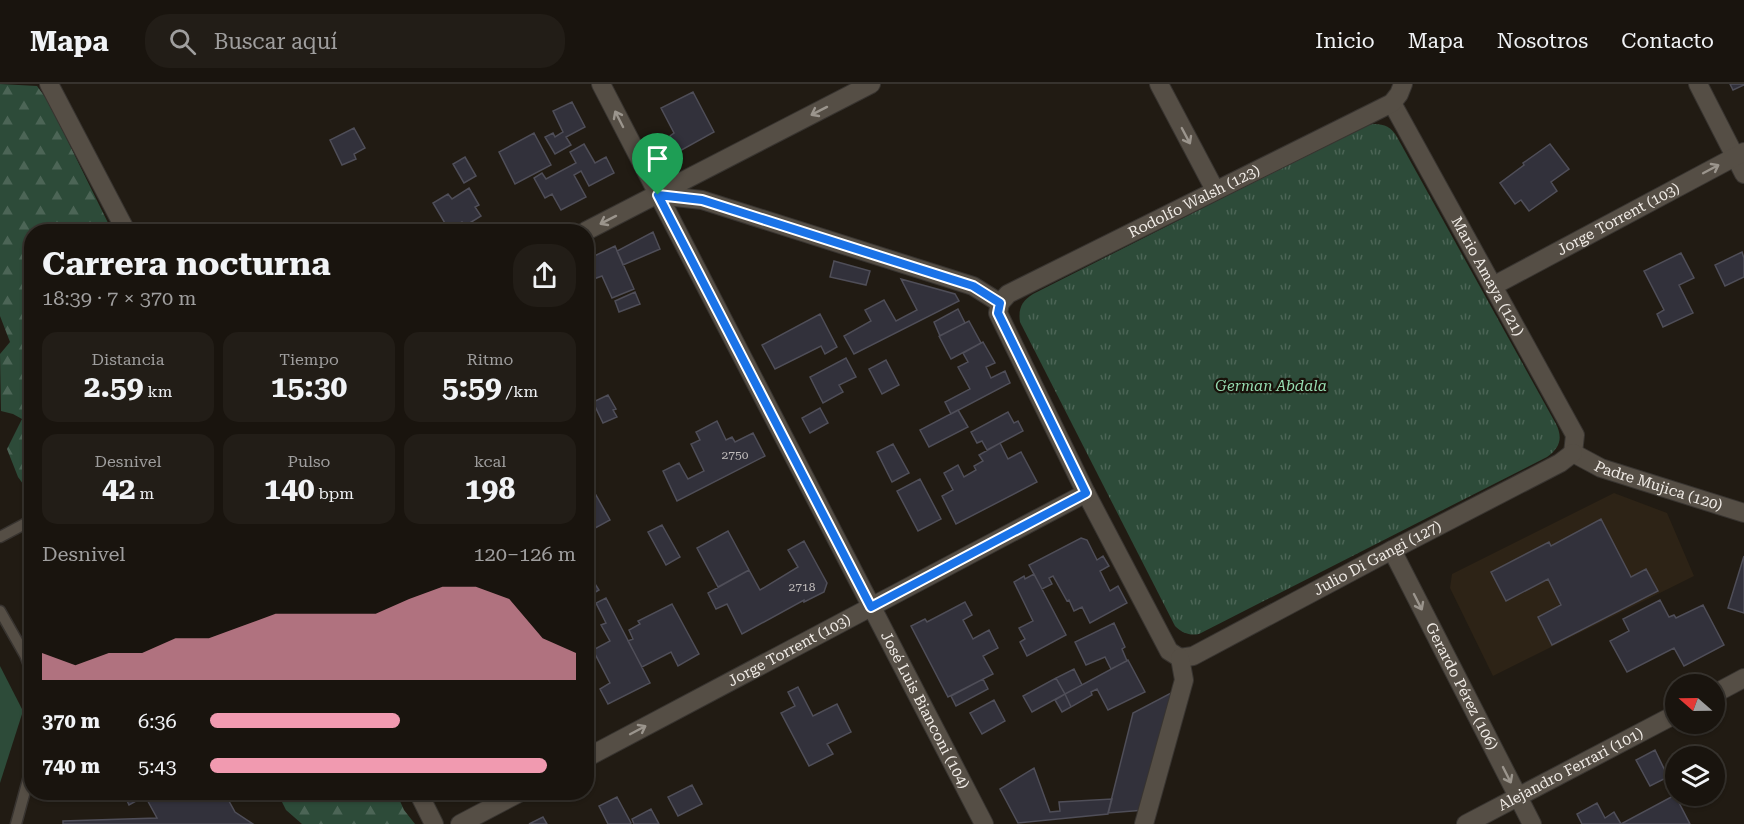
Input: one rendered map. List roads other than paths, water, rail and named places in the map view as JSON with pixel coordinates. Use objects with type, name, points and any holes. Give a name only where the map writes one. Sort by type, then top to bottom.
[{"type":"street","points":[[49,84],[122,224]]},
{"type":"street","name":"José Luis Bianconi (104)","points":[[601,84],[984,824]]},
{"type":"street","points":[[594,227],[871,84]]},
{"type":"street","points":[[1159,84],[1215,190]]},
{"type":"street","points":[[1392,103],[1402,84]]},
{"type":"street","points":[[1698,84],[1739,154],[1744,174]]},
{"type":"street","name":"Rodolfo Walsh (123)","points":[[1000,303],[1008,294],[1392,103]]},
{"type":"street","name":"Mario Amaya (121)","points":[[1392,103],[1575,435],[1573,453]]},
{"type":"street","name":"Jorge Torrent (103)","points":[[1493,286],[1739,154]]},
{"type":"street","points":[[658,195],[702,200],[973,286],[1000,303],[998,313],[1086,493],[1169,651],[1180,658],[1184,680],[1144,824]]},
{"type":"street","name":"Padre Mujica (120)","points":[[1573,453],[1601,468],[1744,513]]},
{"type":"street","name":"Julio Di Gangi (127)","points":[[1180,658],[1193,656],[1560,463],[1573,453]]},
{"type":"street","name":"Jorge Torrent (103)","points":[[594,754],[1086,493]]},
{"type":"street","name":"Gerardo Pérez (106)","points":[[1392,550],[1532,824]]},
{"type":"street","points":[[1725,688],[1744,678]]},
{"type":"street","name":"Alejandro Ferrari (101)","points":[[1466,824],[1665,720]]},
{"type":"street","points":[[422,800],[434,824]]},
{"type":"street","points":[[460,824],[506,800]]},
{"type":"lane","points":[[0,537],[24,524]]},
{"type":"lane","points":[[0,611],[24,655]]},
{"type":"lane","points":[[16,824],[24,794]]},
{"type":"park label","name":"German Abdala","points":[[1271,386]]}]
